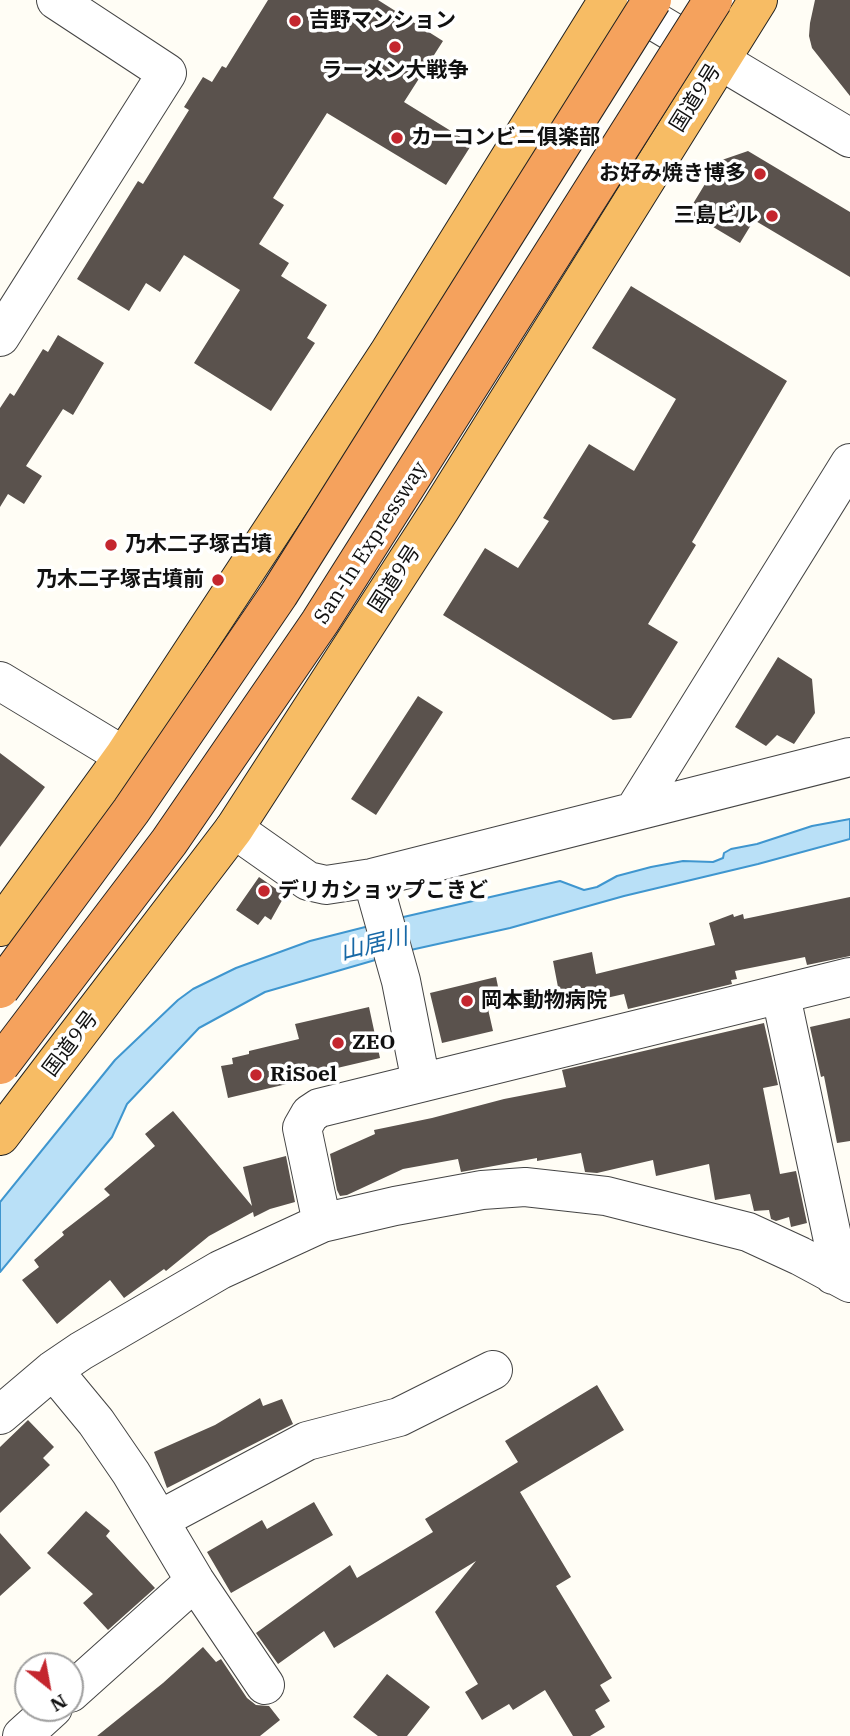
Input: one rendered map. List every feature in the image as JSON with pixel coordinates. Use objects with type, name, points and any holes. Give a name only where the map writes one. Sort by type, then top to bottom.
[{"type":"highway","points":[[0,928],[124,756],[388,354],[608,0]]},
{"type":"highway","points":[[0,989],[131,811],[279,594],[652,0]]},
{"type":"highway","name":"San-In Expressway","points":[[0,1065],[169,842],[320,622],[713,0]]},
{"type":"highway","name":"国道9号","points":[[0,1136],[234,829],[448,498],[758,0]]},
{"type":"street","points":[[0,337],[167,74],[56,0]]},
{"type":"street","points":[[620,0],[850,138]]},
{"type":"street","points":[[634,811],[850,463]]},
{"type":"street","points":[[0,681],[124,756]]},
{"type":"street","points":[[234,829],[308,881],[376,894],[634,811],[850,757]]},
{"type":"street","points":[[376,894],[401,981],[421,1082]]},
{"type":"street","points":[[322,1223],[302,1128],[305,1121],[319,1108],[850,977]]},
{"type":"street","points":[[781,996],[841,1279]]},
{"type":"street","points":[[0,1415],[53,1370],[81,1351],[219,1270],[322,1223],[482,1190],[525,1187],[564,1189],[606,1196],[747,1232],[800,1256],[841,1279]]},
{"type":"street","points":[[53,1370],[96,1422],[195,1581],[265,1685]]},
{"type":"street","points":[[159,1520],[307,1441],[399,1417],[494,1370]]},
{"type":"street","points":[[84,1680],[195,1581]]},
{"type":"street","points":[[22,1736],[38,1722]]},
{"type":"water","points":[[850,819],[850,839],[510,928],[397,953],[386,921],[560,881],[584,890],[597,887],[617,876],[651,867],[683,861],[713,862],[723,858],[724,853],[731,849],[757,844],[812,826]]},
{"type":"water","name":"山居川","points":[[381,923],[389,956],[265,992],[199,1028],[127,1104],[112,1137],[0,1272],[0,1202],[115,1060],[178,1000],[193,989],[236,968],[310,941]]},
{"type":"building","points":[[268,0],[378,0],[443,41],[404,102],[472,144],[446,185],[327,113],[273,198],[284,205],[259,244],[289,263],[281,276],[327,305],[307,338],[315,343],[271,411],[194,363],[240,290],[184,255],[160,292],[146,283],[129,311],[77,279],[138,181],[143,184],[189,110],[184,107],[203,77],[212,82],[222,66],[226,68]]},
{"type":"building","points":[[815,0],[850,0],[850,96],[812,48],[809,36]]},
{"type":"building","name":"三島ビル","points":[[748,151],[850,212],[850,277],[754,220],[740,243],[688,212],[719,161]]},
{"type":"building","points":[[631,286],[787,381],[692,542],[696,545],[648,624],[678,642],[631,718],[613,720],[443,615],[485,548],[518,568],[549,521],[543,518],[589,444],[634,471],[676,399],[592,348]]},
{"type":"building","points":[[58,335],[104,363],[73,415],[63,409],[26,466],[42,476],[24,504],[8,494],[0,507],[0,408],[10,393],[14,396],[43,349],[48,352]]},
{"type":"building","points":[[778,657],[812,679],[815,713],[794,744],[777,735],[766,746],[735,727]]},
{"type":"building","points":[[418,696],[443,712],[376,815],[351,799]]},
{"type":"building","points":[[0,753],[45,787],[0,847]]},
{"type":"building","name":"デリカショップこきど","points":[[259,877],[285,895],[271,920],[265,916],[258,925],[236,910]]},
{"type":"building","points":[[850,897],[850,956],[807,965],[805,957],[735,971],[737,979],[731,980],[732,984],[628,1009],[624,994],[562,1008],[553,961],[592,952],[596,974],[715,945],[709,923],[733,914],[734,917],[743,914],[744,919]]},
{"type":"building","name":"岡本動物病院","points":[[496,977],[502,1006],[488,1009],[493,1031],[442,1043],[430,993]]},
{"type":"building","points":[[369,1007],[380,1058],[290,1079],[291,1083],[228,1098],[221,1066],[233,1064],[232,1058],[299,1039],[295,1024]]},
{"type":"building","points":[[850,1018],[850,1141],[837,1143],[824,1076],[821,1077],[810,1027]]},
{"type":"building","points":[[764,1023],[778,1085],[763,1088],[780,1174],[796,1171],[807,1223],[791,1227],[789,1217],[776,1221],[771,1219],[769,1210],[754,1211],[750,1194],[715,1200],[709,1164],[656,1176],[653,1160],[597,1173],[585,1172],[581,1153],[461,1172],[458,1159],[403,1169],[347,1195],[340,1196],[337,1190],[330,1154],[375,1134],[374,1130],[566,1087],[562,1070]]},
{"type":"building","points":[[173,1111],[252,1206],[243,1167],[286,1156],[295,1202],[254,1217],[253,1212],[209,1236],[166,1271],[164,1269],[124,1298],[110,1280],[57,1324],[22,1280],[39,1267],[34,1260],[64,1235],[62,1232],[110,1195],[104,1189],[155,1146],[145,1134]]},
{"type":"building","points":[[597,1385],[624,1430],[520,1492],[571,1577],[556,1586],[612,1678],[600,1685],[610,1701],[595,1710],[605,1727],[590,1736],[573,1736],[545,1690],[513,1710],[509,1704],[482,1720],[465,1692],[478,1684],[435,1612],[476,1561],[334,1648],[324,1631],[278,1664],[256,1633],[350,1565],[357,1578],[433,1532],[425,1519],[518,1462],[505,1441]]},
{"type":"building","points":[[260,1398],[263,1406],[282,1399],[293,1424],[167,1488],[154,1452],[215,1425]]},
{"type":"building","points":[[28,1420],[54,1447],[43,1458],[50,1465],[0,1513],[0,1447]]},
{"type":"building","points":[[314,1502],[333,1535],[231,1593],[207,1552],[262,1520],[267,1529]]},
{"type":"building","points":[[86,1511],[110,1531],[106,1536],[155,1588],[108,1630],[83,1603],[93,1594],[47,1553]]},
{"type":"building","points":[[0,1533],[31,1568],[0,1596]]},
{"type":"building","points":[[203,1647],[216,1662],[221,1659],[247,1698],[256,1705],[269,1706],[280,1720],[260,1736],[97,1736],[163,1683]]},
{"type":"building","points":[[387,1674],[430,1707],[407,1736],[378,1736],[353,1717]]},
{"type":"place","name":"吉野マンション","points":[[295,21]]},
{"type":"place","name":"ラーメン大戦争","points":[[395,47]]},
{"type":"place","name":"カーコンビニ俱楽部","points":[[397,138]]},
{"type":"place","name":"お好み焼き博多","points":[[760,174]]},
{"type":"place","name":"三島ビル","points":[[772,216]]},
{"type":"place","name":"乃木二子塚古墳","points":[[111,545]]},
{"type":"place","name":"乃木二子塚古墳前","points":[[218,580]]},
{"type":"place","name":"デリカショップこきど","points":[[264,891]]},
{"type":"place","name":"岡本動物病院","points":[[467,1001]]},
{"type":"place","name":"ZEO","points":[[338,1043]]},
{"type":"place","name":"RiSoel","points":[[256,1075]]}]
